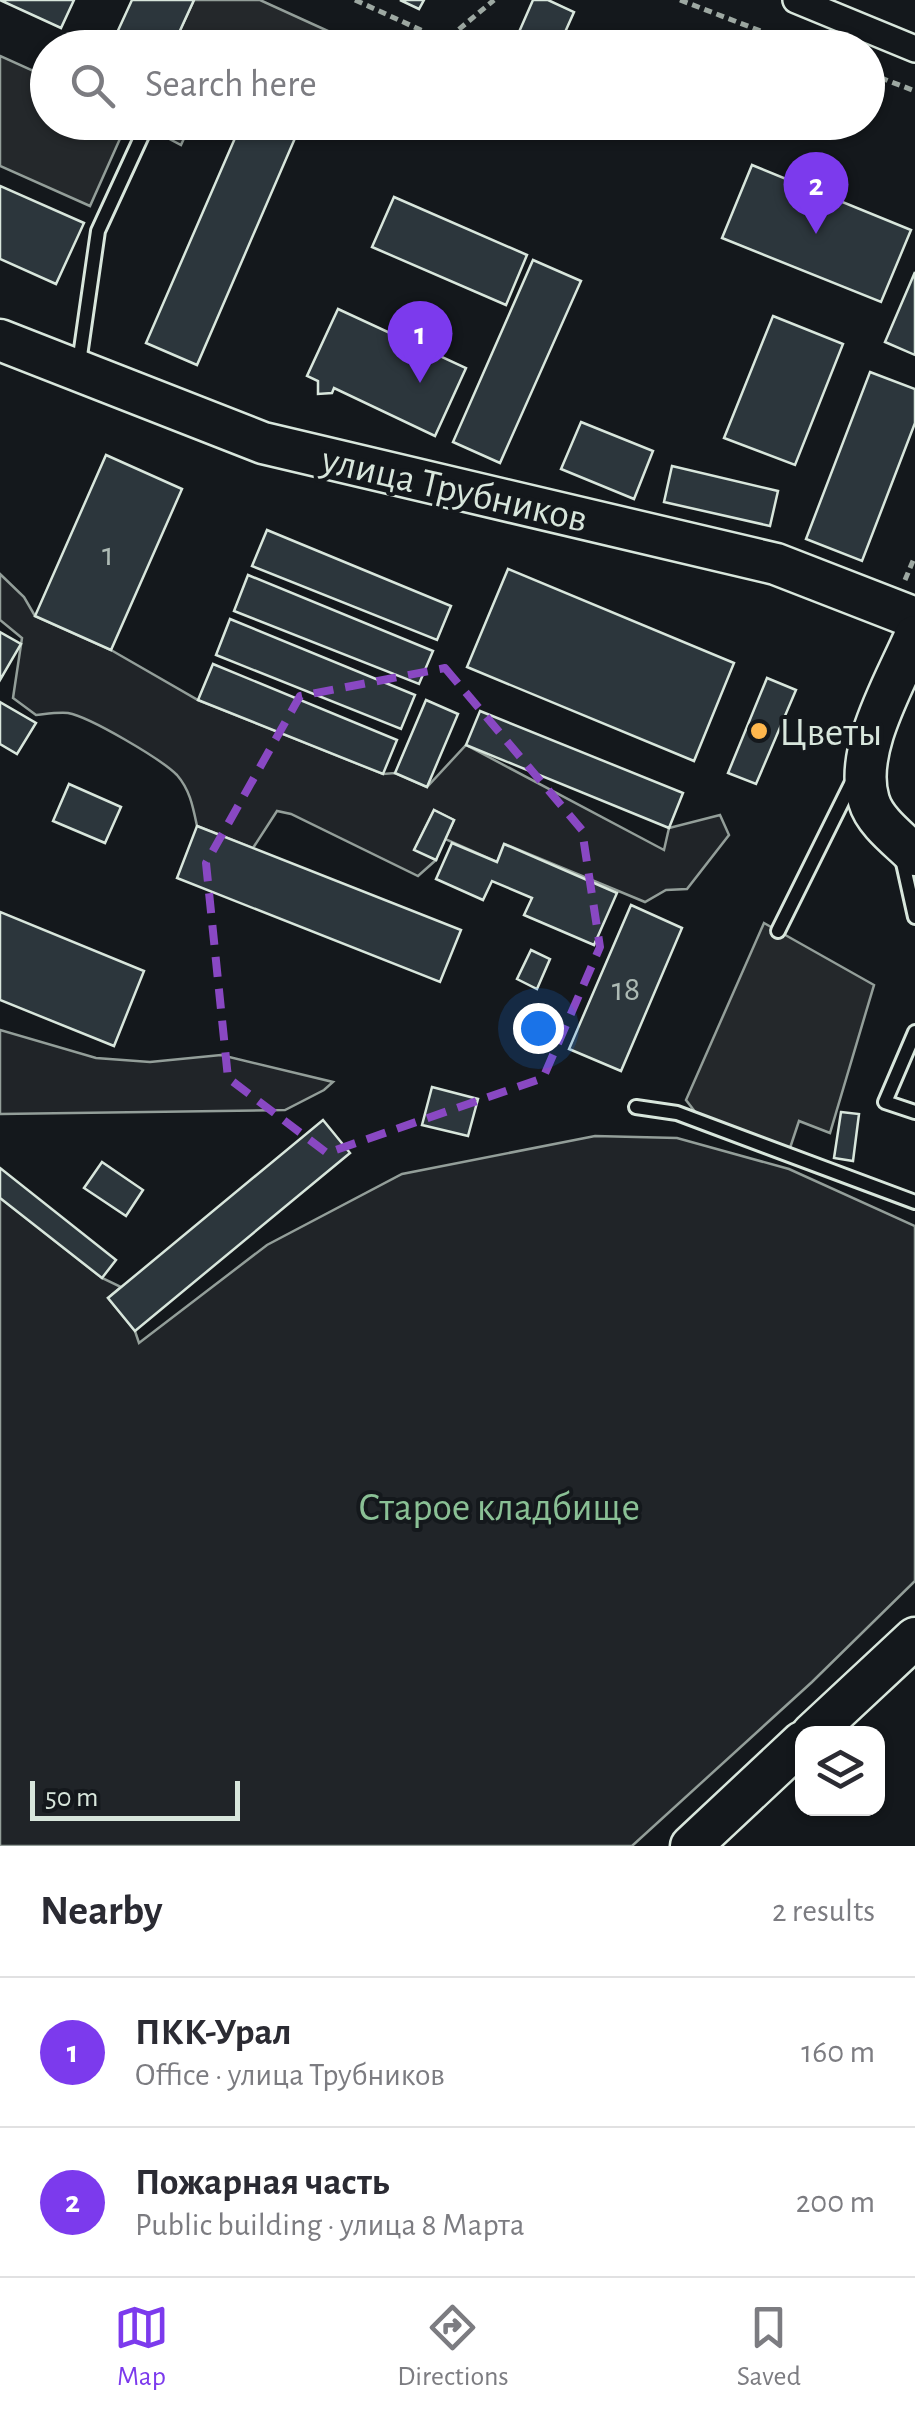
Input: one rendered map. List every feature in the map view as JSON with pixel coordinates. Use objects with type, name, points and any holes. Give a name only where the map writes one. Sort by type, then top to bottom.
[{"type":"main road","name":"улица Трубников","points":[[0,340],[263,443],[776,564],[915,618]]},
{"type":"main road","points":[[906,846],[880,820],[868,800],[867,750],[915,636]]},
{"type":"main road","points":[[821,1726],[915,1638]]},
{"type":"main road","points":[[690,1846],[795,1748]]},
{"type":"street","points":[[796,0],[869,30]]},
{"type":"street","points":[[885,37],[915,49]]},
{"type":"lane","points":[[78,370],[98,231],[140,140]]},
{"type":"lane","points":[[778,931],[867,750]]},
{"type":"lane","points":[[906,846],[915,917]]},
{"type":"lane","points":[[915,1032],[885,1102],[915,1112]]},
{"type":"lane","points":[[677,1113],[686,1100]]},
{"type":"lane","points":[[636,1107],[677,1113],[915,1202]]},
{"type":"path","points":[[355,0],[421,30]]},
{"type":"path","points":[[458,30],[494,0]]},
{"type":"path","points":[[680,0],[758,30]]},
{"type":"path","points":[[885,79],[915,92]]},
{"type":"highlighted area","points":[[445,668],[582,830],[600,947],[543,1078],[327,1153],[228,1078],[206,863],[300,696]]},
{"type":"green space","points":[[0,574],[24,597],[35,616],[111,650],[198,700],[383,774],[395,773],[427,787],[466,745],[664,850],[669,828],[720,815],[729,835],[687,889],[666,890],[645,902],[505,844],[497,862],[445,839],[454,820],[434,810],[415,849],[436,860],[418,876],[291,814],[277,811],[253,848],[197,826],[190,799],[177,775],[141,749],[78,716],[36,715],[13,698],[22,638],[0,620]]},
{"type":"green space","points":[[0,1030],[96,1058],[150,1062],[221,1055],[333,1082],[285,1110],[0,1114]]},
{"type":"green space","name":"Старое кладбище","points":[[595,1136],[677,1138],[789,1169],[915,1226],[915,1581],[812,1682],[632,1846],[0,1846],[0,1198],[102,1278],[121,1287],[108,1298],[135,1331],[139,1343],[267,1245],[402,1174]]},
{"type":"shaded area","points":[[194,0],[260,0],[326,30],[180,30]]},
{"type":"shaded area","points":[[0,56],[30,69],[30,140],[119,140],[90,206],[0,166]]},
{"type":"shaded area","points":[[764,923],[874,985],[830,1133],[799,1121],[789,1151],[696,1113],[686,1100]]},
{"type":"building","points":[[0,0],[74,0],[61,28]]},
{"type":"building","points":[[132,0],[194,0],[180,30],[118,30]]},
{"type":"building","points":[[400,0],[424,0],[419,9]]},
{"type":"building","points":[[533,0],[548,0],[574,12],[566,30],[520,30]]},
{"type":"building","points":[[234,140],[294,140],[197,365],[146,343]]},
{"type":"building","points":[[752,165],[911,230],[881,302],[722,238]]},
{"type":"building","points":[[0,186],[84,223],[56,284],[0,259]]},
{"type":"building","points":[[394,197],[527,255],[506,305],[372,247]]},
{"type":"building","points":[[533,260],[581,281],[500,463],[453,442]]},
{"type":"building","points":[[915,272],[915,355],[885,342]]},
{"type":"building","points":[[338,309],[466,368],[435,436],[334,388],[332,393],[318,394],[318,381],[307,376]]},
{"type":"building","points":[[773,316],[843,344],[795,465],[724,438]]},
{"type":"building","points":[[870,372],[915,389],[915,423],[862,561],[806,539]]},
{"type":"building","points":[[581,422],[653,451],[634,499],[561,469]]},
{"type":"building","points":[[106,455],[182,489],[111,650],[35,616]]},
{"type":"building","points":[[672,466],[778,491],[770,526],[664,502]]},
{"type":"building","points":[[267,530],[451,606],[437,640],[252,566]]},
{"type":"building","points":[[508,569],[734,663],[694,761],[467,667]]},
{"type":"building","points":[[248,575],[433,651],[419,684],[234,611]]},
{"type":"building","points":[[230,619],[415,695],[401,729],[216,655]]},
{"type":"building","points":[[0,632],[21,644],[0,680]]},
{"type":"building","points":[[213,664],[397,740],[383,774],[198,700]]},
{"type":"building","points":[[767,678],[796,690],[756,784],[728,773]]},
{"type":"building","points":[[426,700],[458,714],[427,787],[395,773]]},
{"type":"building","points":[[0,702],[36,723],[17,754],[0,744]]},
{"type":"building","points":[[480,711],[683,793],[669,828],[466,745]]},
{"type":"building","points":[[69,784],[121,807],[105,843],[53,821]]},
{"type":"building","points":[[434,810],[454,820],[436,860],[414,850]]},
{"type":"building","points":[[197,826],[461,930],[440,982],[177,878]]},
{"type":"building","points":[[452,843],[497,862],[504,844],[617,893],[594,945],[524,915],[532,898],[492,881],[483,900],[436,879]]},
{"type":"building","points":[[631,905],[682,928],[621,1071],[569,1049]]},
{"type":"building","points":[[0,912],[144,971],[114,1046],[0,1000]]},
{"type":"building","points":[[531,950],[550,959],[537,989],[517,979]]},
{"type":"building","points":[[432,1087],[478,1099],[468,1136],[422,1125]]},
{"type":"building","points":[[841,1112],[859,1114],[853,1161],[834,1158]]},
{"type":"building","points":[[323,1120],[350,1153],[135,1331],[108,1298]]},
{"type":"building","points":[[102,1162],[143,1190],[126,1216],[84,1188]]},
{"type":"building","points":[[0,1168],[116,1260],[102,1278],[0,1198]]},
{"type":"place","name":"Пожарная часть","points":[[816,234]]},
{"type":"place","name":"ПКК-Урал","points":[[420,383]]},
{"type":"place","name":"Цветы","points":[[759,731]]}]
